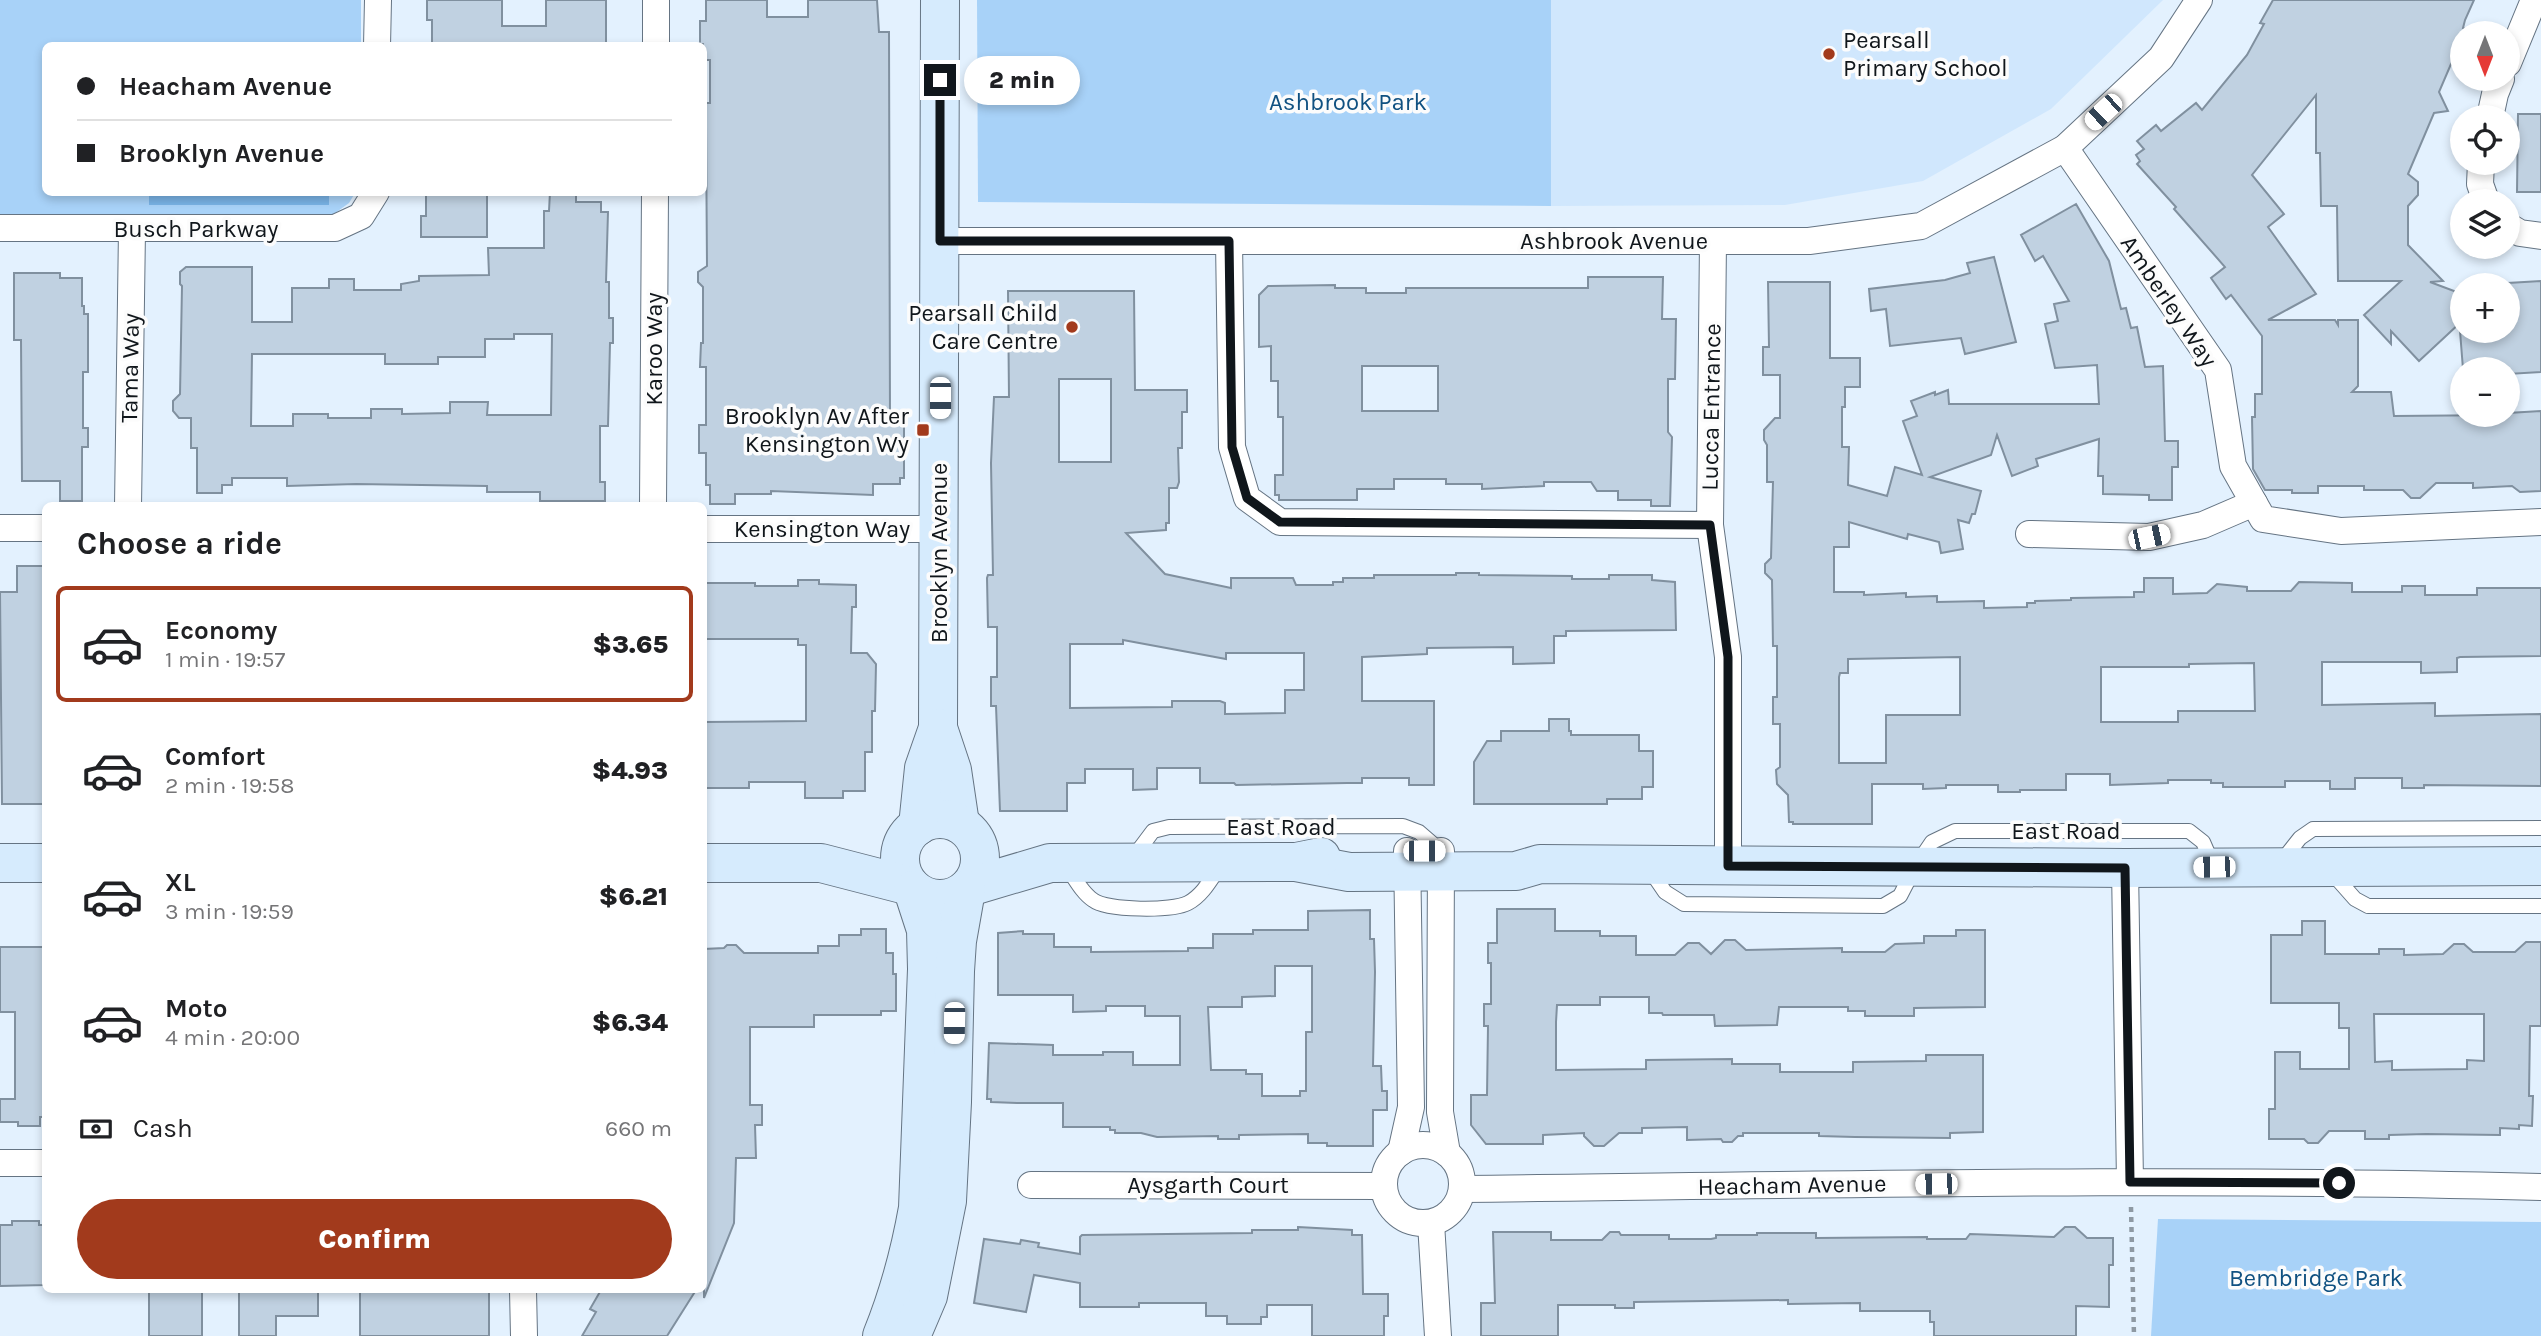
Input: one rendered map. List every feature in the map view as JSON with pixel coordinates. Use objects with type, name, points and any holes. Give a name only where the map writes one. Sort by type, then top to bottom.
[{"type":"street","points":[[377,42],[378,0]]},
{"type":"street","points":[[656,0],[656,42]]},
{"type":"street","name":"Brooklyn Avenue","points":[[913,830],[924,768],[938,728],[940,0]]},
{"type":"street","name":"Ashbrook Avenue","points":[[940,241],[1809,241],[1921,226],[2065,148],[2161,58],[2199,0]]},
{"type":"street","points":[[2520,34],[2534,0]]},
{"type":"street","name":"Amberley Way","points":[[2065,148],[2218,370],[2233,466],[2263,519],[2341,531],[2541,522]]},
{"type":"street","name":"Busch Parkway","points":[[0,228],[335,229],[361,216],[374,196]]},
{"type":"street","name":"Karoo Way","points":[[653,502],[655,196]]},
{"type":"street","name":"Tama Way","points":[[128,502],[132,230]]},
{"type":"street","points":[[2520,233],[2541,236]]},
{"type":"street","points":[[1229,241],[1232,447],[1247,498],[1280,522],[1710,525]]},
{"type":"street","name":"Lucca Entrance","points":[[1713,241],[1710,525],[1728,657],[1728,866]]},
{"type":"street","points":[[2029,534],[2149,537],[2203,525],[2254,503]]},
{"type":"street","points":[[0,528],[42,528]]},
{"type":"street","name":"Kensington Way","points":[[707,529],[940,529]]},
{"type":"street","name":"Brooklyn Avenue","points":[[938,728],[952,770],[965,828]]},
{"type":"street","points":[[707,863],[821,863],[867,853],[936,819],[965,828],[979,850],[981,863],[977,876],[968,889],[957,941],[938,1102],[911,1248],[882,1336]]},
{"type":"street","name":"East Road","points":[[965,828],[1057,863]]},
{"type":"street","points":[[911,1336],[928,1296],[947,1201],[926,930],[912,888],[903,876],[900,863],[900,851],[913,830]]},
{"type":"street","points":[[1401,1153],[1411,1107],[1424,861]]},
{"type":"street","points":[[1424,861],[1440,1112],[1447,1153]]},
{"type":"street","name":"East Road","points":[[968,889],[1057,863],[1296,862],[1349,872],[1424,861],[1516,871],[1540,864],[2125,868],[2541,866]]},
{"type":"street","points":[[0,863],[42,863]]},
{"type":"street","points":[[821,863],[912,888],[935,900],[952,898],[968,889]]},
{"type":"street","points":[[2125,868],[2130,1182]]},
{"type":"street","points":[[1427,1146],[1447,1153],[1456,1162],[1462,1175],[1462,1189],[1454,1209],[1443,1218],[1431,1223],[1418,1223],[1405,1219],[1394,1210],[1387,1199],[1385,1175],[1391,1162],[1401,1153],[1413,1147],[1427,1146]]},
{"type":"street","points":[[0,1163],[42,1163]]},
{"type":"street","name":"Heacham Avenue","points":[[1462,1189],[2130,1182],[2541,1187]]},
{"type":"street","name":"Aysgarth Court","points":[[1031,1185],[1384,1186]]},
{"type":"street","points":[[1431,1223],[1438,1336]]},
{"type":"street","points":[[523,1293],[524,1336]]},
{"type":"lane","name":"East Road","points":[[1129,863],[1153,831],[1169,827],[1403,827],[1419,832],[1424,861]]},
{"type":"lane","points":[[2278,866],[2300,838],[2313,829],[2541,828]]},
{"type":"lane","name":"East Road","points":[[1647,865],[1665,892],[1684,904],[1883,906],[1900,896],[1932,842],[1955,831],[2189,831],[2203,842],[2214,867]]},
{"type":"lane","name":"East Road","points":[[1057,863],[1092,900],[1106,907],[1172,907],[1189,903],[1205,889],[1222,862]]},
{"type":"lane","points":[[2327,867],[2355,899],[2368,906],[2541,906]]},
{"type":"path","points":[[2130,1182],[2134,1336]]},
{"type":"shaded area","name":"Pearsall Primary School","points":[[1551,0],[2163,0],[2051,109],[1923,181],[1785,205],[1551,206]]},
{"type":"shaded area","points":[[149,196],[329,196],[329,205],[149,205]]},
{"type":"green space","points":[[0,0],[361,0],[361,42],[42,42],[42,196],[353,196],[349,203],[327,219],[0,220]]},
{"type":"green space","name":"Ashbrook Park","points":[[977,0],[1551,0],[1551,206],[978,202]]},
{"type":"green space","name":"Bembridge Park","points":[[2158,1219],[2541,1222],[2541,1336],[2151,1336]]},
{"type":"building","points":[[427,0],[502,0],[502,26],[546,26],[546,0],[606,0],[606,42],[432,42],[432,20],[427,20]]},
{"type":"building","points":[[706,0],[767,0],[767,17],[808,17],[808,0],[877,0],[879,32],[889,32],[890,423],[904,422],[904,478],[900,478],[900,484],[873,484],[873,495],[771,491],[771,494],[735,494],[735,504],[710,504],[710,485],[706,485],[706,453],[699,453],[699,425],[706,425],[706,367],[700,367],[703,287],[698,282],[698,272],[707,266],[707,103],[710,103],[710,60],[707,60],[707,42],[700,42],[700,21],[706,21]]},
{"type":"building","points":[[2273,0],[2474,0],[2465,21],[2450,21],[2450,66],[2439,92],[2448,111],[2434,113],[2408,174],[2418,182],[2418,195],[2408,206],[2408,245],[2443,281],[2430,282],[2450,290],[2450,332],[2419,361],[2391,331],[2391,344],[2364,315],[2401,281],[2338,281],[2337,206],[2321,206],[2320,153],[2316,153],[2316,95],[2252,175],[2284,214],[2268,227],[2316,294],[2268,320],[2335,320],[2338,325],[2338,320],[2358,320],[2358,386],[2352,392],[2391,392],[2394,416],[2450,416],[2450,427],[2520,427],[2520,412],[2541,411],[2541,491],[2520,492],[2512,486],[2473,488],[2473,483],[2436,483],[2420,498],[2411,498],[2403,490],[2364,490],[2364,486],[2318,486],[2318,493],[2265,490],[2253,469],[2252,417],[2255,417],[2255,394],[2262,394],[2262,336],[2231,295],[2226,299],[2211,278],[2225,267],[2137,164],[2140,161],[2136,155],[2144,149],[2137,141],[2156,125],[2161,131],[2196,103],[2202,110],[2247,55],[2264,24],[2260,23]]},
{"type":"building","points":[[2520,114],[2541,114],[2541,192],[2520,192],[2520,189],[2517,189],[2517,175],[2520,175]]},
{"type":"building","points":[[426,196],[487,196],[487,237],[421,237],[421,216],[426,216]]},
{"type":"building","points":[[550,196],[576,196],[576,202],[601,202],[601,212],[608,212],[606,282],[609,282],[609,318],[613,318],[613,343],[610,343],[608,426],[600,426],[600,482],[605,482],[605,501],[540,501],[540,492],[487,492],[487,486],[287,486],[287,478],[232,478],[232,485],[222,485],[222,493],[197,493],[197,448],[191,448],[191,418],[179,418],[173,411],[173,401],[180,394],[180,272],[186,267],[252,267],[252,322],[292,322],[292,288],[329,288],[329,279],[354,279],[354,290],[401,290],[401,284],[419,281],[419,276],[489,275],[488,248],[544,248],[544,211],[549,211]],"holes":[[[514,334],[552,334],[551,415],[487,415],[488,402],[450,402],[450,413],[402,414],[402,409],[371,409],[371,418],[328,418],[328,414],[293,414],[293,426],[251,426],[252,354],[385,354],[385,364],[438,364],[438,357],[485,357],[485,339],[514,339]]]},
{"type":"building","points":[[2076,204],[2109,261],[2121,309],[2126,308],[2131,328],[2137,327],[2145,367],[2163,366],[2165,441],[2178,441],[2178,467],[2172,467],[2172,500],[2149,500],[2149,495],[2103,494],[2103,476],[2098,476],[2099,439],[2036,459],[2038,466],[2012,476],[1997,435],[1991,455],[1930,477],[1981,491],[1975,514],[1972,514],[1969,523],[1958,520],[1963,549],[1941,553],[1939,542],[1908,534],[1907,539],[1849,522],[1849,547],[1834,547],[1834,592],[1864,592],[1864,595],[1906,593],[1906,597],[1937,596],[1937,602],[1984,601],[1984,608],[2027,607],[2027,603],[2035,601],[2071,598],[2134,597],[2134,592],[2144,592],[2144,578],[2173,578],[2173,594],[2207,593],[2217,584],[2247,587],[2247,591],[2291,591],[2299,582],[2352,583],[2352,592],[2402,592],[2402,586],[2425,586],[2425,595],[2477,595],[2477,588],[2541,588],[2541,656],[2460,657],[2457,658],[2457,672],[2421,673],[2421,662],[2322,662],[2322,705],[2435,703],[2435,716],[2541,714],[2541,786],[2424,785],[2424,788],[2402,788],[2402,778],[2355,778],[2355,789],[2330,789],[2330,781],[2285,781],[2285,787],[2223,787],[2223,783],[2211,783],[2211,780],[2168,780],[2168,783],[2110,785],[2110,774],[2066,774],[2066,790],[1998,792],[1998,785],[1946,785],[1946,788],[1923,789],[1923,784],[1872,784],[1872,824],[1789,822],[1788,795],[1777,784],[1776,770],[1780,767],[1780,724],[1773,724],[1773,697],[1777,697],[1777,646],[1773,646],[1772,580],[1765,573],[1765,564],[1771,558],[1773,482],[1767,482],[1767,445],[1764,430],[1775,418],[1780,418],[1780,375],[1763,375],[1763,347],[1769,347],[1768,282],[1830,282],[1830,358],[1860,358],[1860,387],[1845,387],[1845,407],[1842,407],[1842,447],[1849,447],[1848,485],[1887,496],[1895,467],[1922,475],[1903,421],[1917,416],[1911,401],[1948,390],[1949,404],[2099,404],[2097,365],[2055,368],[2045,324],[2058,321],[2054,304],[2069,301],[2043,256],[2035,261],[2021,235]],"holes":[[[1960,657],[1960,715],[1886,715],[1886,763],[1839,763],[1839,677],[1840,673],[1848,673],[1848,659]],[[2254,663],[2255,711],[2178,711],[2178,722],[2101,722],[2101,667],[2189,667],[2189,664]]]},
{"type":"building","points":[[1994,257],[2016,342],[1965,354],[1961,338],[1890,346],[1886,309],[1871,311],[1869,289],[1945,280],[1970,273],[1967,263]]},
{"type":"building","points":[[14,273],[60,273],[60,278],[82,278],[82,306],[84,314],[88,314],[88,372],[83,372],[83,428],[88,428],[88,447],[82,447],[82,501],[60,501],[60,481],[22,481],[21,340],[14,340]]},
{"type":"building","points":[[1588,277],[1663,277],[1662,319],[1676,319],[1675,379],[1668,379],[1668,432],[1672,437],[1670,506],[1651,506],[1651,500],[1618,500],[1618,491],[1597,491],[1591,482],[1544,482],[1544,486],[1482,489],[1482,484],[1446,484],[1446,479],[1394,479],[1394,489],[1357,489],[1357,500],[1279,500],[1279,495],[1275,495],[1275,475],[1283,475],[1283,417],[1278,417],[1278,381],[1271,381],[1271,346],[1259,347],[1259,295],[1268,286],[1335,285],[1335,288],[1366,288],[1366,293],[1406,293],[1406,288],[1588,288]],"holes":[[[1362,366],[1438,366],[1438,411],[1362,411]]]},
{"type":"building","points":[[2541,281],[2541,372],[2520,373],[2520,357],[2462,357],[2461,343],[2520,343],[2520,282]]},
{"type":"building","points":[[1008,291],[1134,291],[1135,390],[1187,390],[1187,412],[1182,412],[1182,448],[1178,448],[1179,482],[1177,488],[1169,488],[1169,523],[1166,523],[1166,530],[1126,533],[1165,574],[1231,588],[1231,578],[1293,578],[1296,585],[1333,585],[1333,582],[1343,582],[1343,578],[1374,578],[1374,575],[1479,573],[1609,579],[1609,575],[1652,575],[1652,580],[1675,582],[1676,630],[1566,631],[1566,636],[1554,636],[1554,663],[1513,664],[1513,647],[1427,648],[1427,654],[1362,657],[1362,701],[1434,701],[1434,785],[1409,785],[1409,778],[1362,778],[1362,783],[1200,783],[1200,768],[1157,768],[1157,789],[1133,790],[1133,769],[1085,769],[1085,783],[1067,783],[1067,811],[1000,811],[996,706],[991,706],[991,677],[997,677],[997,627],[988,627],[987,578],[988,575],[993,575],[991,463],[994,397],[1009,397]],"holes":[[[1059,379],[1111,379],[1111,462],[1059,462]],[[1123,640],[1226,659],[1226,653],[1304,653],[1304,690],[1285,690],[1285,713],[1225,714],[1225,703],[1220,701],[1172,701],[1172,707],[1070,708],[1070,644],[1123,644]]]},
{"type":"building","points":[[17,566],[42,566],[42,804],[2,804],[0,592],[17,592]]},
{"type":"building","points":[[798,580],[819,580],[819,584],[856,585],[856,607],[852,607],[851,653],[867,653],[876,664],[872,752],[865,752],[865,791],[843,791],[843,798],[805,798],[805,782],[749,782],[749,788],[707,788],[707,722],[806,721],[806,645],[798,645],[798,639],[707,639],[707,583],[798,586]]},
{"type":"building","points":[[1549,719],[1569,719],[1571,735],[1639,735],[1639,751],[1653,751],[1653,787],[1642,787],[1642,799],[1607,799],[1607,804],[1474,804],[1474,762],[1487,741],[1501,741],[1501,731],[1549,731]]},
{"type":"building","points":[[1497,909],[1555,909],[1555,931],[1600,931],[1600,936],[1636,936],[1636,955],[1675,955],[1688,943],[1699,943],[1711,954],[1725,940],[1735,940],[1746,950],[1842,948],[1842,952],[1885,952],[1895,944],[1924,943],[1924,936],[1956,936],[1956,930],[1985,930],[1985,1007],[1914,1008],[1914,1016],[1865,1016],[1865,1011],[1848,1011],[1848,1007],[1779,1007],[1777,1025],[1715,1026],[1714,1015],[1649,1013],[1649,997],[1600,997],[1600,1005],[1557,1005],[1556,1022],[1556,1070],[1646,1069],[1646,1060],[1732,1059],[1732,1064],[1780,1064],[1780,1072],[1853,1072],[1853,1062],[1926,1061],[1926,1055],[1983,1055],[1983,1132],[1950,1133],[1950,1138],[1743,1133],[1743,1136],[1738,1136],[1732,1142],[1723,1142],[1721,1139],[1687,1140],[1687,1127],[1642,1128],[1642,1133],[1619,1133],[1604,1146],[1594,1146],[1584,1133],[1543,1135],[1543,1144],[1486,1144],[1471,1125],[1471,1095],[1487,1095],[1488,1026],[1484,1026],[1484,1004],[1491,1004],[1488,943],[1497,943]]},
{"type":"building","points":[[1370,910],[1370,939],[1374,939],[1375,972],[1373,1066],[1381,1066],[1382,1091],[1387,1091],[1387,1110],[1373,1110],[1373,1146],[1327,1146],[1327,1143],[1308,1143],[1308,1134],[1239,1135],[1239,1139],[1218,1139],[1218,1136],[1157,1137],[1141,1133],[1115,1133],[1110,1127],[1063,1127],[1063,1103],[991,1102],[991,1099],[987,1099],[989,1043],[1053,1045],[1053,1055],[1133,1052],[1133,1065],[1180,1065],[1180,1016],[1145,1016],[1145,1006],[1106,1006],[1106,1011],[1073,1012],[1073,995],[998,995],[998,933],[1023,931],[1023,934],[1054,934],[1054,947],[1091,947],[1091,952],[1188,951],[1188,948],[1213,948],[1213,934],[1253,934],[1253,930],[1308,930],[1308,911]],"holes":[[[1275,966],[1312,966],[1312,1032],[1306,1032],[1306,1091],[1300,1091],[1300,1096],[1262,1096],[1262,1074],[1246,1074],[1246,1070],[1211,1070],[1208,1007],[1242,1007],[1242,997],[1275,996]]]},
{"type":"building","points":[[2302,921],[2325,921],[2325,954],[2379,954],[2379,949],[2404,949],[2404,955],[2443,954],[2454,944],[2464,944],[2473,952],[2515,952],[2526,942],[2541,942],[2541,1026],[2530,1026],[2529,1096],[2533,1096],[2532,1126],[2519,1125],[2519,1129],[2500,1128],[2500,1135],[2389,1135],[2389,1139],[2365,1139],[2365,1131],[2329,1131],[2318,1143],[2308,1143],[2304,1139],[2269,1139],[2269,1109],[2275,1109],[2275,1052],[2300,1052],[2300,1069],[2349,1069],[2349,1028],[2339,1028],[2339,1003],[2271,1003],[2271,935],[2302,935]],"holes":[[[2374,1014],[2484,1014],[2484,1061],[2467,1060],[2467,1069],[2392,1070],[2392,1061],[2375,1062]]]},
{"type":"building","points":[[861,929],[886,929],[886,953],[893,953],[893,974],[896,974],[896,1011],[881,1011],[881,1015],[814,1015],[814,1027],[750,1027],[750,1105],[762,1105],[762,1125],[755,1125],[756,1158],[736,1158],[734,1223],[707,1290],[707,949],[736,945],[744,953],[818,953],[818,946],[839,946],[839,935],[861,935]]},
{"type":"building","points":[[0,947],[42,947],[40,1126],[18,1126],[18,1122],[0,1122],[0,1099],[15,1099],[15,1012],[0,1012]]},
{"type":"building","points":[[12,1221],[39,1221],[39,1225],[42,1225],[42,1285],[0,1286],[0,1225],[12,1225]]},
{"type":"building","points":[[1298,1227],[1352,1230],[1352,1235],[1362,1235],[1363,1294],[1388,1294],[1384,1336],[1312,1336],[1312,1305],[1267,1305],[1267,1317],[1261,1317],[1261,1324],[1227,1324],[1227,1316],[1206,1316],[1206,1303],[1139,1303],[1139,1307],[1080,1307],[1080,1283],[1034,1275],[1026,1312],[974,1303],[984,1239],[1020,1244],[1021,1240],[1039,1243],[1038,1247],[1080,1254],[1082,1235],[1252,1233],[1252,1230],[1298,1230]]},
{"type":"building","points":[[2065,1227],[2075,1227],[2087,1238],[2113,1238],[2113,1265],[2109,1265],[2109,1307],[2076,1306],[2076,1336],[1934,1336],[1934,1322],[1930,1322],[1930,1311],[1860,1311],[1860,1303],[1788,1304],[1788,1300],[1634,1302],[1634,1308],[1615,1308],[1615,1305],[1558,1305],[1558,1336],[1481,1336],[1481,1303],[1495,1303],[1493,1232],[1551,1232],[1551,1240],[1602,1240],[1610,1232],[1619,1232],[1621,1235],[1669,1235],[1669,1239],[1711,1239],[1716,1238],[1716,1235],[1757,1233],[1816,1233],[1816,1238],[1966,1239],[1970,1234],[2054,1237]]},
{"type":"building","points":[[149,1293],[202,1293],[202,1336],[149,1336]]},
{"type":"building","points":[[239,1293],[318,1293],[318,1316],[276,1316],[276,1336],[239,1336]]},
{"type":"building","points":[[360,1293],[489,1293],[489,1336],[360,1336]]},
{"type":"building","points":[[599,1293],[694,1293],[667,1336],[582,1336],[596,1312],[590,1309]]},
{"type":"place","name":"Pearsall Primary School","points":[[1829,54]]},
{"type":"place","name":"Pearsall Child Care Centre","points":[[1072,327]]},
{"type":"place","name":"Brooklyn Av After Kensington Wy","points":[[923,430]]},
{"type":"route","points":[[940,80],[940,241],[1229,241],[1232,447],[1247,498],[1280,522],[1710,525],[1728,657],[1728,866],[2125,868],[2130,1182],[2339,1183]]}]
